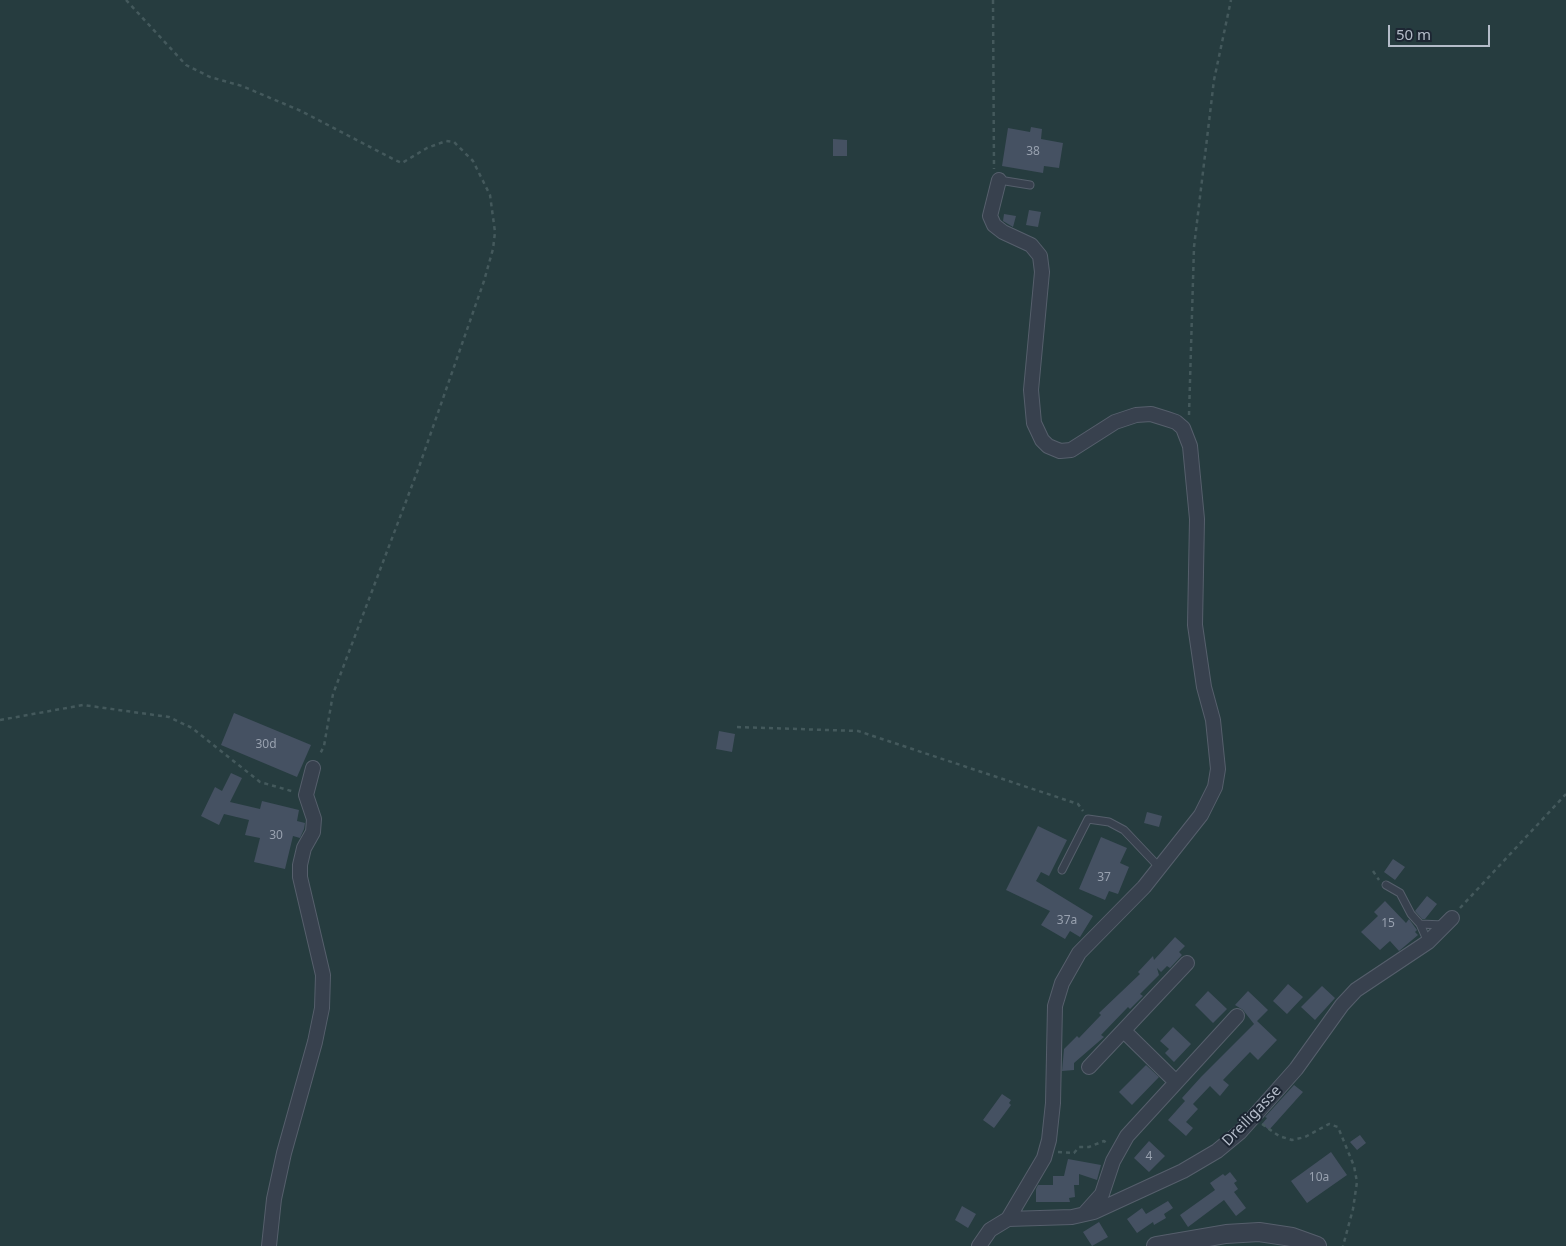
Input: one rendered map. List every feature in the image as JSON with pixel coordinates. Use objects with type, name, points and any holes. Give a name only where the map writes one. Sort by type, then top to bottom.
[{"type":"street","points":[[979,1246],[990,1230],[1008,1219],[1048,1148],[1053,1103],[1055,1006],[1062,983],[1079,953],[1160,868],[1209,802],[1218,769],[1213,720],[1204,687],[1195,625],[1197,519],[1190,446],[1184,428],[1176,422],[1151,414],[1136,415],[1115,422],[1071,450],[1060,451],[1048,446],[1042,440],[1034,423],[1031,390],[1042,272],[1040,256],[1031,245],[1003,232],[994,225],[990,216],[999,180]]},
{"type":"street","points":[[270,1246],[274,1199],[284,1153],[315,1042],[322,1008],[323,975],[300,877],[300,865],[304,848],[313,832],[314,819],[306,795],[313,768]]},
{"type":"street","name":"Dreiligasse","points":[[1008,1219],[1083,1215],[1124,1200],[1205,1158],[1228,1142],[1253,1118],[1296,1069],[1349,997],[1372,979],[1428,942],[1448,922]]},
{"type":"street","points":[[1090,1067],[1187,963]]},
{"type":"street","points":[[1083,1215],[1102,1194],[1112,1161],[1120,1145],[1237,1016]]},
{"type":"street","points":[[1124,1031],[1176,1082]]},
{"type":"street","points":[[1156,1246],[1218,1235],[1259,1232],[1292,1237],[1317,1246]]},
{"type":"lane","points":[[999,180],[1030,185]]},
{"type":"lane","points":[[1062,870],[1088,819],[1108,822],[1124,830],[1160,868]]},
{"type":"lane","points":[[1386,885],[1400,892],[1411,914],[1420,924],[1428,942]]},
{"type":"lane","points":[[1420,924],[1448,922]]},
{"type":"path","points":[[126,0],[186,65],[210,77],[242,86],[301,111],[395,160],[402,163],[427,148],[446,141],[454,142],[473,161],[490,195],[495,232],[494,249],[419,467],[333,694],[324,746],[313,768]]},
{"type":"path","points":[[993,0],[993,166],[999,180]]},
{"type":"path","points":[[1184,428],[1189,417],[1194,247],[1214,80],[1231,0]]},
{"type":"path","points":[[0,720],[83,705],[170,717],[192,728],[219,752],[260,782],[306,795]]},
{"type":"path","points":[[737,726],[858,730],[1078,804],[1088,819]]},
{"type":"path","points":[[1448,922],[1566,794]]},
{"type":"path","points":[[1253,1118],[1279,1136],[1292,1140],[1305,1137],[1324,1125],[1329,1124],[1338,1128],[1354,1166],[1357,1182],[1353,1208],[1343,1246]]},
{"type":"path","points":[[1048,1148],[1074,1153],[1079,1147],[1088,1147],[1102,1142]]},
{"type":"green space","points":[[0,0],[1566,0],[1566,1246],[0,1246]]},
{"type":"building","points":[[1031,127],[1042,129],[1041,139],[1063,143],[1059,168],[1044,166],[1043,173],[1002,166],[1008,128],[1030,132]]},
{"type":"building","points":[[833,139],[847,140],[847,156],[833,156]]},
{"type":"building","points":[[1029,210],[1041,212],[1038,227],[1026,225]]},
{"type":"building","points":[[1004,214],[1016,216],[1013,227],[1003,221]]},
{"type":"building","points":[[234,713],[311,745],[297,777],[221,745]]},
{"type":"building","points":[[719,731],[735,734],[732,752],[716,749]]},
{"type":"building","points":[[231,773],[242,778],[230,802],[260,809],[262,801],[299,810],[297,821],[305,823],[304,829],[300,838],[293,836],[285,869],[254,862],[260,838],[245,835],[249,820],[224,814],[219,825],[201,816],[215,787],[222,791]]},
{"type":"building","points":[[1147,812],[1162,816],[1159,827],[1144,823]]},
{"type":"building","points":[[1038,826],[1067,840],[1049,876],[1041,872],[1036,881],[1093,916],[1080,937],[1070,931],[1065,939],[1041,925],[1050,911],[1006,890]]},
{"type":"building","points":[[1101,837],[1127,848],[1120,863],[1129,867],[1118,894],[1109,891],[1105,900],[1079,889]]},
{"type":"building","points":[[1393,859],[1405,867],[1395,880],[1384,872]]},
{"type":"building","points":[[1427,896],[1437,904],[1425,919],[1422,919],[1415,911]]},
{"type":"building","points":[[1385,901],[1406,923],[1409,919],[1417,930],[1415,932],[1418,935],[1399,951],[1390,941],[1380,950],[1361,932],[1378,916],[1374,912]]},
{"type":"building","points":[[1175,937],[1185,946],[1179,952],[1182,955],[1170,968],[1167,966],[1161,972],[1157,968],[1159,975],[1140,994],[1143,996],[1130,1009],[1128,1007],[1101,1035],[1104,1037],[1074,1063],[1074,1070],[1062,1071],[1064,1049],[1077,1036],[1079,1038],[1101,1015],[1099,1013],[1140,974],[1138,972],[1153,956],[1154,960]]},
{"type":"building","points":[[1288,984],[1303,997],[1287,1014],[1273,1001]]},
{"type":"building","points":[[1322,986],[1335,998],[1315,1020],[1301,1007]]},
{"type":"building","points":[[1208,991],[1227,1009],[1213,1023],[1195,1005]]},
{"type":"building","points":[[1248,991],[1268,1010],[1257,1021],[1277,1040],[1258,1060],[1250,1052],[1223,1080],[1229,1085],[1220,1096],[1210,1086],[1193,1104],[1198,1109],[1186,1122],[1193,1128],[1186,1136],[1168,1120],[1185,1101],[1182,1098],[1254,1024],[1243,1010],[1235,1005]]},
{"type":"building","points":[[1173,1027],[1191,1044],[1174,1062],[1165,1053],[1169,1049],[1160,1041]]},
{"type":"building","points":[[1146,1065],[1159,1077],[1132,1105],[1119,1092]]},
{"type":"building","points":[[1294,1085],[1303,1092],[1269,1130],[1262,1124],[1267,1118],[1265,1117]]},
{"type":"building","points":[[1002,1094],[1011,1100],[1009,1103],[1011,1105],[994,1128],[983,1120]]},
{"type":"building","points":[[1360,1135],[1366,1143],[1357,1150],[1350,1142]]},
{"type":"building","points":[[1149,1141],[1165,1156],[1149,1172],[1134,1158]]},
{"type":"building","points":[[1331,1152],[1347,1175],[1307,1203],[1291,1181]]},
{"type":"building","points":[[1068,1159],[1101,1165],[1097,1180],[1079,1174],[1079,1185],[1074,1185],[1075,1197],[1069,1198],[1070,1202],[1036,1202],[1036,1189],[1038,1185],[1053,1185],[1053,1176],[1064,1176]]},
{"type":"building","points":[[1230,1172],[1237,1181],[1234,1183],[1238,1189],[1234,1192],[1246,1208],[1236,1216],[1224,1200],[1188,1227],[1180,1215],[1215,1190],[1210,1183],[1223,1174],[1225,1176]]},
{"type":"building","points":[[1168,1201],[1173,1208],[1164,1214],[1166,1218],[1154,1225],[1153,1222],[1137,1233],[1127,1219],[1142,1208],[1146,1214]]},
{"type":"building","points":[[962,1206],[976,1214],[968,1228],[955,1220]]},
{"type":"building","points":[[1099,1222],[1108,1237],[1092,1246],[1083,1232]]}]
